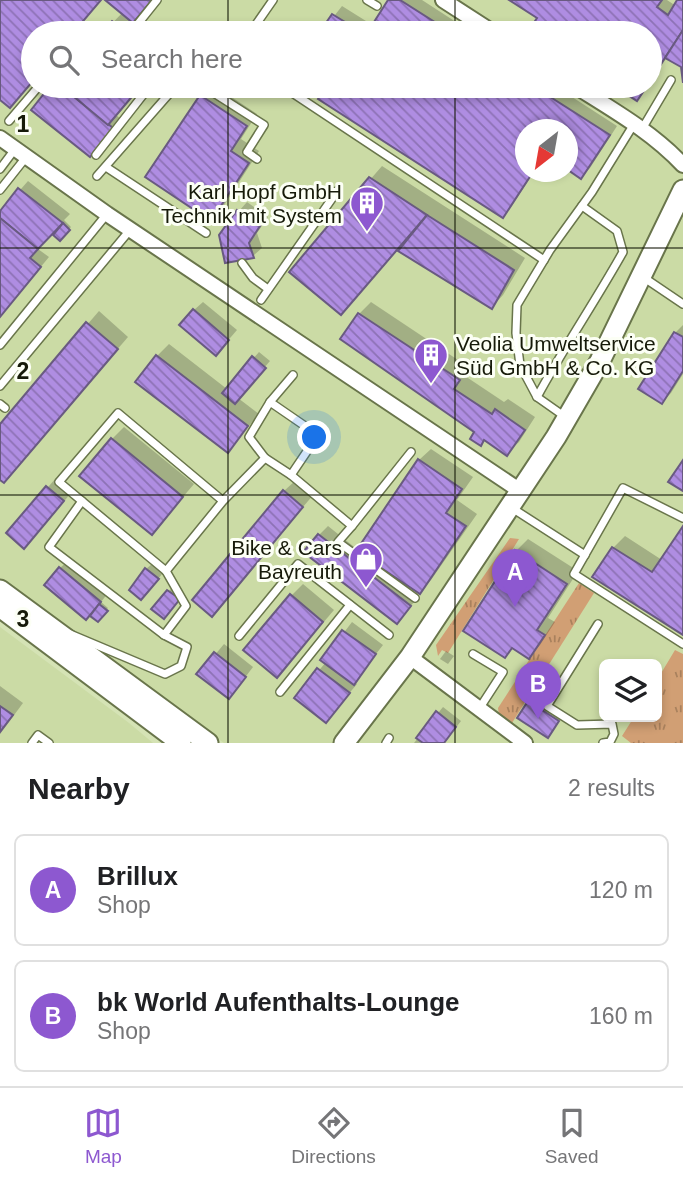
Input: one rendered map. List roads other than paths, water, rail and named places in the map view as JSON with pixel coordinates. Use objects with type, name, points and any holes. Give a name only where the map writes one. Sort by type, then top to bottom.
[{"type":"street","points":[[443,0],[475,21]]},
{"type":"street","points":[[593,98],[638,127],[670,151],[683,165]]},
{"type":"street","points":[[0,138],[516,500]]},
{"type":"street","points":[[344,743],[410,657],[516,500],[567,418],[643,277],[675,202],[683,190]]},
{"type":"street","points":[[0,590],[208,743]]},
{"type":"street","points":[[0,607],[181,743]]},
{"type":"street","points":[[410,657],[521,742]]},
{"type":"lane","points":[[140,21],[157,0]]},
{"type":"lane","points":[[261,21],[273,0]]},
{"type":"lane","points":[[367,0],[377,6]]},
{"type":"lane","points":[[662,93],[671,80]]},
{"type":"lane","points":[[9,121],[29,98]]},
{"type":"lane","points":[[96,155],[141,98]]},
{"type":"lane","points":[[97,176],[166,98]]},
{"type":"lane","points":[[222,98],[264,125],[247,152],[257,159]]},
{"type":"lane","points":[[300,98],[544,260]]},
{"type":"lane","points":[[567,418],[537,397],[520,365],[516,333],[517,304],[544,260],[658,98]]},
{"type":"lane","points":[[0,169],[21,153]]},
{"type":"lane","points":[[0,191],[21,153]]},
{"type":"lane","points":[[106,167],[206,233]]},
{"type":"lane","points":[[261,300],[338,190]]},
{"type":"lane","points":[[537,397],[562,351],[598,298],[623,253],[617,231],[582,206]]},
{"type":"lane","points":[[0,345],[107,214]]},
{"type":"lane","points":[[0,386],[130,229]]},
{"type":"lane","points":[[242,263],[253,278],[268,289]]},
{"type":"lane","points":[[643,277],[683,304]]},
{"type":"lane","points":[[293,375],[271,402],[249,437],[265,458],[352,526]]},
{"type":"lane","points":[[271,402],[318,435],[290,475]]},
{"type":"lane","points":[[164,635],[186,606],[166,571],[58,482],[118,413],[223,501]]},
{"type":"lane","points":[[411,452],[338,542],[415,598]]},
{"type":"lane","points":[[166,571],[223,501],[265,458]]},
{"type":"lane","points":[[683,518],[623,488],[574,574],[683,644]]},
{"type":"lane","points":[[516,500],[585,555]]},
{"type":"lane","points":[[56,631],[82,637],[165,674],[181,666],[187,647],[164,635],[49,547],[82,501]]},
{"type":"lane","points":[[239,636],[298,564],[389,635]]},
{"type":"lane","points":[[280,692],[350,605]]},
{"type":"lane","points":[[598,624],[547,706],[577,725],[612,724],[614,734],[610,742],[603,743]]},
{"type":"lane","points":[[473,654],[503,672],[479,709]]},
{"type":"lane","points":[[32,743],[38,735],[49,743]]},
{"type":"place","name":"Karl Hopf GmbH Technik mit System","points":[[367,233]]},
{"type":"place","name":"Veolia Umweltservice Süd GmbH & Co. KG","points":[[431,385]]},
{"type":"place","name":"Bike & Cars Bayreuth","points":[[366,589]]},
{"type":"place","name":"Brillux","points":[[515,607]]},
{"type":"place","name":"bk World Aufenthalts-Lounge","points":[[538,719]]}]
